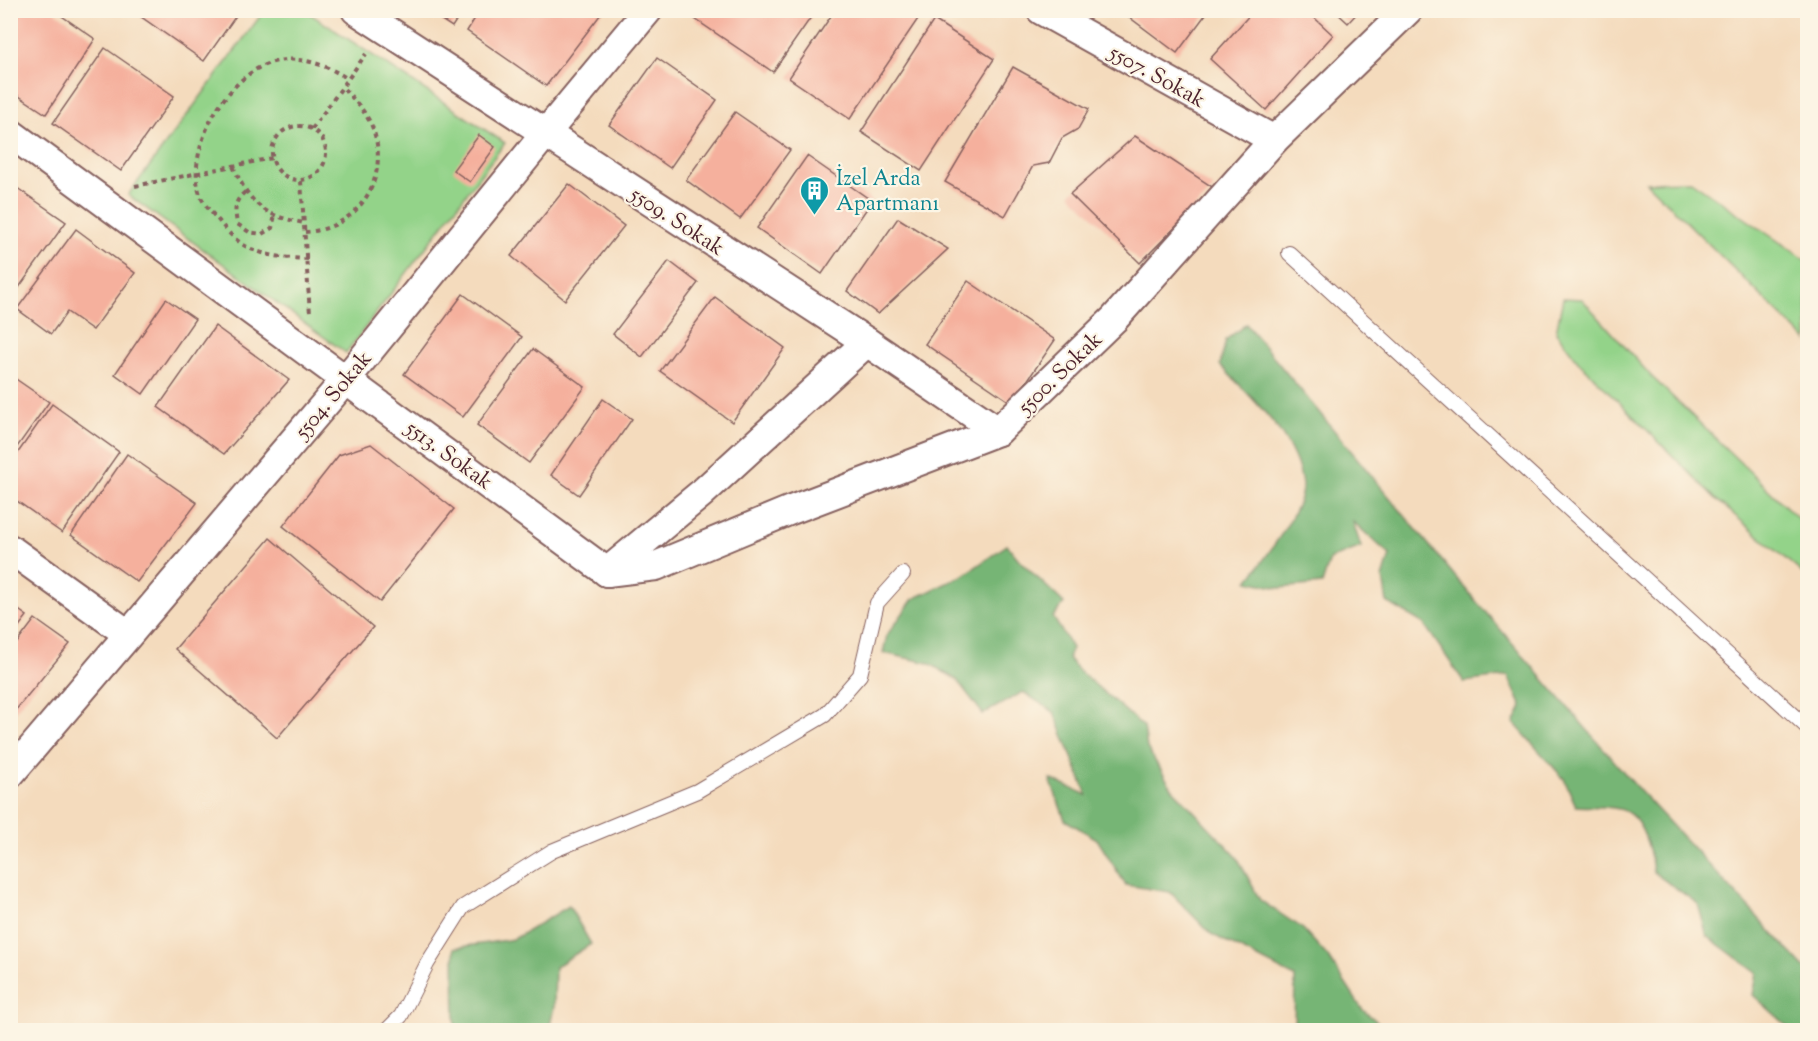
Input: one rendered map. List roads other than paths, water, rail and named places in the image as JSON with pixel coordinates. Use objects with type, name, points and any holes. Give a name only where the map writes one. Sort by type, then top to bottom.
[{"type":"street","name":"5509. Sokak","points":[[356,10],[867,342],[998,431]]},
{"type":"street","name":"5504. Sokak","points":[[10,774],[347,378],[544,134],[648,10]]},
{"type":"street","name":"5507. Sokak","points":[[1041,10],[1274,140]]},
{"type":"street","name":"5500. Sokak","points":[[607,572],[656,566],[791,510],[998,431],[1114,319],[1274,140],[1408,10]]},
{"type":"street","name":"5513. Sokak","points":[[10,133],[347,378],[607,572]]},
{"type":"street","points":[[607,572],[702,493],[867,342]]},
{"type":"street","points":[[10,549],[128,634]]},
{"type":"lane","points":[[1289,254],[1808,728]]},
{"type":"lane","points":[[387,1030],[401,1016],[427,964],[463,908],[552,851],[696,791],[825,715],[860,675],[877,603],[903,574]]},
{"type":"place","name":"İzel Arda Apartmanı","points":[[815,216]]}]
